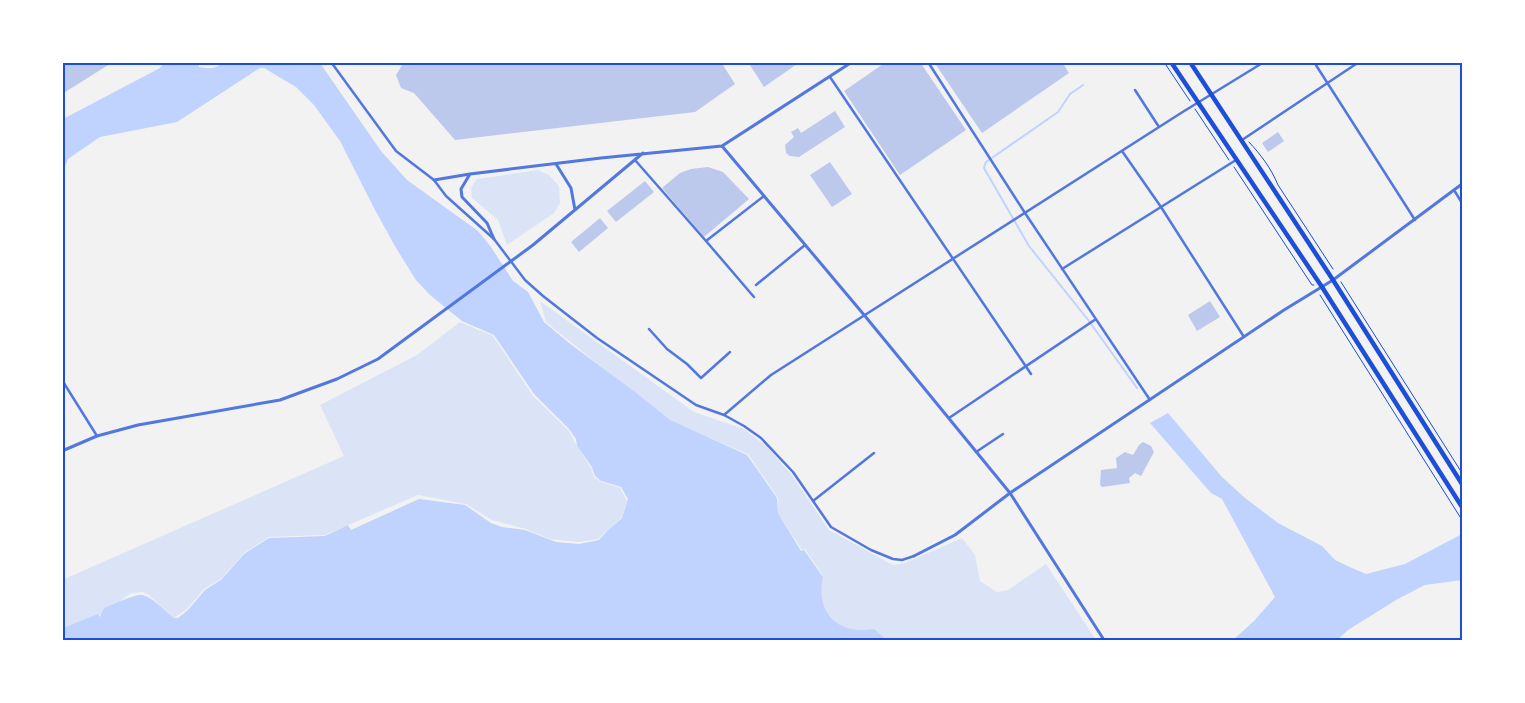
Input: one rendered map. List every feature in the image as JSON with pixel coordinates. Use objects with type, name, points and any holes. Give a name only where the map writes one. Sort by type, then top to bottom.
[{"type":"main road","points":[[1171,62],[1196,104],[1322,287],[1462,507]]},
{"type":"main road","points":[[1190,62],[1244,139],[1462,484]]},
{"type":"street","points":[[331,62],[396,151],[434,180],[446,196],[494,239],[525,280],[543,296],[597,338],[696,405],[724,415],[761,438],[793,472],[831,527],[871,550],[893,559],[902,560],[914,556],[955,535],[1010,493],[1333,280],[1462,184]]},
{"type":"street","points":[[434,180],[643,153],[722,146],[852,62]]},
{"type":"street","points":[[928,62],[1094,320],[1150,400]]},
{"type":"street","points":[[724,415],[771,375],[1264,62]]},
{"type":"street","points":[[1314,62],[1415,220]]},
{"type":"street","points":[[1244,139],[1359,62]]},
{"type":"street","points":[[830,77],[1031,374]]},
{"type":"street","points":[[1135,90],[1159,127]]},
{"type":"street","points":[[722,146],[1010,493],[1104,640]]},
{"type":"street","points":[[1122,151],[1161,207],[1244,337]]},
{"type":"street","points":[[62,451],[97,436],[138,425],[280,400],[337,379],[378,359],[576,211],[643,153]]},
{"type":"street","points":[[635,160],[754,297]]},
{"type":"street","points":[[1062,269],[1236,160]]},
{"type":"street","points":[[556,164],[571,188],[576,211]]},
{"type":"street","points":[[470,174],[461,189],[462,197],[487,223],[494,239]]},
{"type":"street","points":[[1454,190],[1462,203]]},
{"type":"street","points":[[706,241],[764,196]]},
{"type":"street","points":[[756,285],[805,245]]},
{"type":"street","points":[[948,418],[1094,320]]},
{"type":"street","points":[[649,329],[667,349],[701,378],[730,352]]},
{"type":"street","points":[[62,380],[97,436]]},
{"type":"street","points":[[976,452],[1003,434]]},
{"type":"street","points":[[813,501],[874,453]]},
{"type":"path","points":[[1164,62],[1196,104],[1231,163],[1312,285],[1322,287],[1320,296],[1462,519]]},
{"type":"path","points":[[1244,139],[1263,158],[1278,185],[1333,268],[1333,280],[1342,282],[1462,473]]},
{"type":"shaded area","points":[[538,170],[549,175],[559,186],[560,203],[554,213],[507,245],[498,220],[472,198],[471,188],[477,179]]},
{"type":"shaded area","points":[[540,301],[694,412],[744,429],[766,446],[791,474],[829,530],[893,565],[905,563],[962,538],[975,555],[980,581],[997,592],[1008,590],[1046,564],[1096,640],[886,640],[864,631],[844,628],[826,615],[819,595],[822,574],[805,549],[802,550],[778,513],[778,498],[748,454],[676,424],[661,415],[546,322]]},
{"type":"shaded area","points":[[460,322],[493,336],[533,396],[568,430],[591,468],[594,477],[601,482],[620,488],[627,501],[622,517],[598,539],[579,542],[550,539],[526,529],[492,520],[466,504],[418,495],[325,535],[269,537],[244,553],[222,578],[204,589],[188,608],[174,618],[149,595],[143,592],[131,593],[103,614],[63,628],[62,580],[344,456],[320,405],[417,355]]},
{"type":"water","points":[[164,63],[198,63],[199,67],[209,68],[222,63],[320,63],[381,151],[407,180],[478,231],[513,281],[528,292],[544,322],[670,420],[747,455],[777,498],[778,513],[801,551],[804,550],[823,577],[821,590],[823,601],[826,611],[832,619],[840,625],[850,628],[861,630],[874,629],[887,640],[63,640],[63,628],[98,614],[100,617],[104,608],[138,595],[150,598],[174,618],[178,618],[188,610],[205,590],[222,579],[244,554],[269,538],[325,536],[348,525],[351,530],[419,499],[465,505],[491,523],[502,527],[525,530],[556,542],[579,544],[599,540],[622,518],[628,499],[621,487],[601,481],[595,476],[592,467],[577,446],[576,439],[569,429],[534,394],[494,335],[462,321],[430,295],[416,280],[374,208],[340,141],[314,105],[296,87],[264,68],[260,68],[177,122],[100,137],[68,159],[63,171],[63,119],[160,68]]},
{"type":"water","points":[[1168,413],[1222,477],[1245,498],[1278,523],[1322,546],[1335,560],[1366,574],[1405,564],[1462,534],[1462,580],[1425,585],[1396,600],[1348,630],[1337,640],[1233,640],[1254,621],[1275,597],[1222,499],[1211,493],[1150,423]]},
{"type":"building","points":[[62,62],[113,62],[62,94]]},
{"type":"building","points":[[404,62],[721,62],[735,84],[695,112],[455,140],[414,93],[401,88],[396,75]]},
{"type":"building","points":[[748,62],[800,62],[764,87]]},
{"type":"building","points":[[886,62],[920,62],[966,130],[900,175],[844,91]]},
{"type":"building","points":[[934,62],[1062,62],[1069,73],[982,133]]},
{"type":"building","points":[[835,111],[845,127],[799,157],[790,156],[786,153],[785,145],[794,137],[791,132],[798,128],[801,133]]},
{"type":"building","points":[[1278,132],[1284,141],[1268,152],[1262,143]]},
{"type":"building","points":[[830,162],[852,194],[832,207],[810,175]]},
{"type":"building","points":[[708,167],[723,172],[749,199],[704,237],[662,188],[680,173],[691,169]]},
{"type":"building","points":[[645,181],[654,192],[616,222],[607,211]]},
{"type":"building","points":[[600,218],[608,228],[579,252],[571,242]]},
{"type":"building","points":[[1210,301],[1220,317],[1197,331],[1188,315]]},
{"type":"building","points":[[1143,442],[1151,446],[1154,452],[1141,476],[1135,473],[1129,478],[1130,483],[1102,487],[1100,485],[1101,470],[1117,468],[1116,458],[1125,452],[1133,455]]},
{"type":"waterway","points":[[1083,85],[1070,94],[1058,112],[986,162],[984,168],[1029,246],[1089,321],[1137,388]]}]
